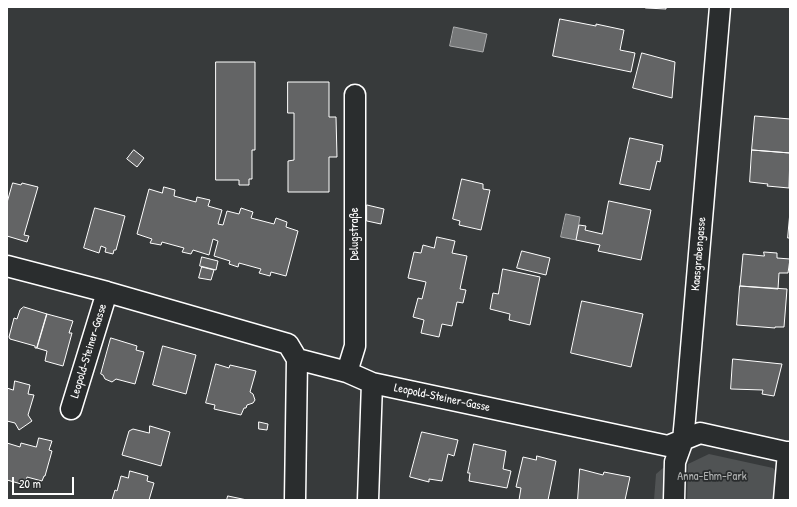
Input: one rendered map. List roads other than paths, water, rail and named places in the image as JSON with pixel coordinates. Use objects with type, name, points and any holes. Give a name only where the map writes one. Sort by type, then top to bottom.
[{"type":"street","name":"Kaasgrabengasse","points":[[674,500],[675,462],[683,440],[720,7]]},
{"type":"street","name":"Delugstraße","points":[[347,372],[355,346],[355,95]]},
{"type":"street","name":"Leopold-Steiner-Gasse","points":[[7,266],[107,292],[288,344],[297,359],[347,372],[372,383],[668,446],[700,433],[789,453]]},
{"type":"street","name":"Leopold-Steiner-Gasse","points":[[71,409],[107,292]]},
{"type":"street","points":[[295,500],[297,359]]},
{"type":"street","points":[[368,500],[372,383]]},
{"type":"street","points":[[784,500],[789,453]]},
{"type":"park label","name":"Anna-Ehm-Park","points":[[712,477]]}]
